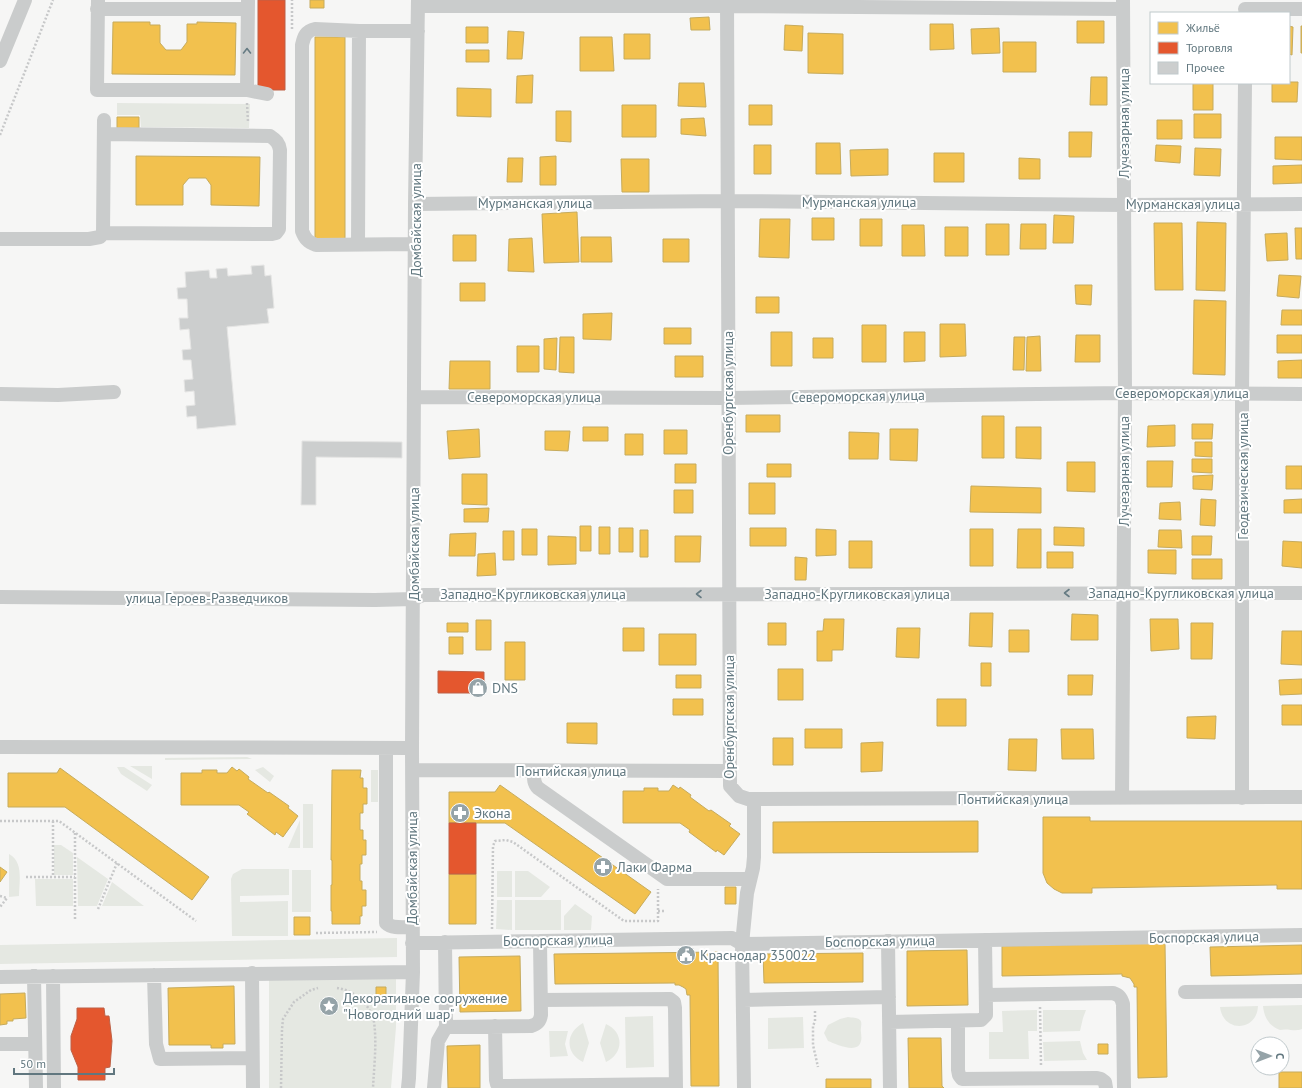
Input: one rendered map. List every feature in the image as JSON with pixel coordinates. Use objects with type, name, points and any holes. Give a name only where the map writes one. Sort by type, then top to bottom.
[{"type":"street","points":[[0,61],[25,0]]},
{"type":"street","points":[[418,3],[1123,5]]},
{"type":"street","name":"Домбайская улица","points":[[408,1088],[413,972],[412,748],[418,3]]},
{"type":"street","name":"Оренбургская улица","points":[[728,3],[730,786]]},
{"type":"street","points":[[247,97],[248,4],[98,4],[97,90],[247,97],[267,94]]},
{"type":"street","name":"Лучезарная улица","points":[[1122,798],[1125,393],[1123,5]]},
{"type":"street","points":[[1245,7],[1302,9]]},
{"type":"street","points":[[415,244],[316,245],[309,243],[304,238],[302,231],[302,45],[303,38],[308,31],[315,29],[418,31]]},
{"type":"street","points":[[358,244],[359,31]]},
{"type":"street","name":"Геодезическая улица","points":[[1242,798],[1242,394],[1245,84]]},
{"type":"street","points":[[0,239],[88,239],[100,237],[103,233],[104,127],[270,136],[276,140],[279,145],[279,229],[276,233],[103,233]]},
{"type":"street","name":"Мурманская улица","points":[[416,204],[728,201],[1124,205],[1302,204]]},
{"type":"street","points":[[0,394],[58,395],[114,392]]},
{"type":"street","name":"Североморская улица","points":[[414,397],[728,398],[1125,393],[1302,394]]},
{"type":"street","name":"Западно-Кругликовская улица","points":[[413,599],[423,595],[1302,593]]},
{"type":"street","name":"улица Героев-Разведчиков","points":[[0,597],[367,600],[413,599]]},
{"type":"street","points":[[0,747],[412,748]]},
{"type":"street","points":[[386,748],[386,923],[393,927],[412,927]]},
{"type":"street","name":"Понтийская улица","points":[[412,770],[729,771]]},
{"type":"street","points":[[534,771],[534,781],[538,788],[667,879],[750,880]]},
{"type":"street","name":"Понтийская улица","points":[[730,786],[734,792],[743,798],[754,799],[1302,797]]},
{"type":"street","points":[[744,1088],[742,944],[747,893],[754,857],[754,799]]},
{"type":"street","name":"Боспорская улица","points":[[412,943],[732,938],[742,944],[1302,935]]},
{"type":"street","points":[[889,1022],[981,1020],[986,1015],[985,940]]},
{"type":"street","points":[[446,1027],[535,1025],[540,1021],[540,941]]},
{"type":"street","points":[[888,941],[890,1088]]},
{"type":"street","points":[[434,1088],[438,1041],[446,1027],[445,942]]},
{"type":"street","points":[[0,977],[413,972]]},
{"type":"street","points":[[252,973],[253,1088]]},
{"type":"street","points":[[154,975],[156,1044],[160,1059],[252,1058]]},
{"type":"street","points":[[34,976],[36,1088]]},
{"type":"street","points":[[53,976],[54,1088]]},
{"type":"street","points":[[1185,992],[1302,991]]},
{"type":"street","points":[[986,995],[1118,994],[1122,998],[1123,1004],[1124,1088]]},
{"type":"street","points":[[743,1000],[889,997]]},
{"type":"street","points":[[495,1026],[496,1080],[499,1086],[502,1087],[676,1086],[675,1008],[674,1002],[670,999],[541,1000]]},
{"type":"street","points":[[958,1021],[958,1070],[962,1079],[1097,1078],[1105,1082],[1106,1088]]},
{"type":"street","points":[[0,1044],[35,1044]]},
{"type":"path","points":[[0,135],[53,0]]},
{"type":"path","points":[[292,0],[292,31]]},
{"type":"path","points":[[247,97],[248,135]]},
{"type":"path","points":[[0,821],[59,821],[196,921]]},
{"type":"path","points":[[53,821],[53,877]]},
{"type":"path","points":[[75,832],[75,921]]},
{"type":"path","points":[[492,941],[492,846],[495,841],[506,840],[513,842],[624,921],[658,921],[658,873]]},
{"type":"path","points":[[98,909],[117,863]]},
{"type":"path","points":[[26,877],[75,877]]},
{"type":"path","points":[[0,896],[7,898],[0,907]]},
{"type":"path","points":[[658,912],[666,912]]},
{"type":"path","points":[[316,933],[382,932]]},
{"type":"path","points":[[281,1088],[283,1019],[294,1002],[311,990],[320,987]]},
{"type":"path","points":[[331,987],[342,988],[351,992],[360,998],[370,1012],[374,1022],[373,1088]]},
{"type":"path","points":[[1040,1005],[1042,1072]]},
{"type":"path","points":[[816,1010],[816,1021],[813,1026],[813,1045],[818,1066]]},
{"type":"shaded area","points":[[117,103],[250,104],[249,128],[141,127],[140,115],[117,115]]},
{"type":"shaded area","points":[[247,757],[252,759],[165,760],[165,758]]},
{"type":"shaded area","points":[[130,766],[152,766],[152,779]]},
{"type":"shaded area","points":[[117,767],[124,767],[152,785],[147,791],[121,774]]},
{"type":"shaded area","points":[[263,767],[274,776],[270,782],[255,770]]},
{"type":"shaded area","points":[[371,770],[378,770],[378,802],[371,802]]},
{"type":"shaded area","points":[[303,804],[313,804],[313,848],[303,848]]},
{"type":"shaded area","points":[[300,820],[300,848],[288,848]]},
{"type":"shaded area","points":[[54,845],[61,845],[73,853],[73,875],[54,875]]},
{"type":"shaded area","points":[[9,854],[14,858],[19,867],[19,896],[9,897]]},
{"type":"shaded area","points":[[77,857],[108,879],[97,906],[78,906]]},
{"type":"shaded area","points":[[242,869],[289,869],[289,895],[240,896],[240,902],[288,901],[288,936],[232,936],[231,879],[233,874]]},
{"type":"shaded area","points":[[292,870],[311,870],[311,912],[292,912]]},
{"type":"shaded area","points":[[497,871],[512,871],[512,897],[497,897]]},
{"type":"shaded area","points":[[515,871],[528,871],[550,887],[541,897],[515,897]]},
{"type":"shaded area","points":[[35,879],[73,879],[73,906],[36,906]]},
{"type":"shaded area","points":[[112,882],[144,906],[102,906]]},
{"type":"shaded area","points":[[497,900],[512,900],[512,930],[496,929]]},
{"type":"shaded area","points":[[515,900],[561,900],[561,930],[515,930]]},
{"type":"shaded area","points":[[575,904],[592,916],[591,930],[564,930],[564,916]]},
{"type":"shaded area","points":[[397,938],[397,957],[0,964],[0,945]]},
{"type":"shaded area","points":[[396,976],[396,1027],[391,1088],[269,1088],[269,978]]},
{"type":"shaded area","points":[[1302,1005],[1302,1029],[1297,1030],[1280,1030],[1270,1024],[1263,1006]]},
{"type":"shaded area","points":[[1258,1006],[1256,1015],[1252,1021],[1246,1025],[1240,1026],[1233,1025],[1227,1021],[1222,1015],[1220,1007]]},
{"type":"shaded area","points":[[1037,1010],[1037,1031],[1028,1031],[1029,1059],[989,1059],[989,1032],[1003,1032],[1002,1011]]},
{"type":"shaded area","points":[[1043,1010],[1086,1010],[1080,1031],[1043,1032]]},
{"type":"shaded area","points":[[653,1016],[654,1067],[626,1068],[625,1017]]},
{"type":"shaded area","points":[[803,1017],[804,1048],[768,1049],[768,1018]]},
{"type":"shaded area","points":[[848,1017],[857,1018],[860,1020],[861,1040],[859,1045],[851,1048],[828,1041],[824,1033],[828,1025]]},
{"type":"shaded area","points":[[583,1023],[589,1043],[583,1062],[573,1054],[570,1048],[570,1037],[577,1027]]},
{"type":"shaded area","points":[[606,1024],[616,1032],[620,1043],[616,1053],[606,1062],[600,1043]]},
{"type":"shaded area","points":[[549,1031],[568,1031],[565,1044],[568,1056],[550,1057]]},
{"type":"shaded area","points":[[1080,1041],[1083,1053],[1087,1060],[1044,1061],[1043,1042]]},
{"type":"building: Жильё","points":[[310,0],[324,0],[324,8],[310,8]]},
{"type":"building: Жильё","points":[[709,17],[710,30],[691,30],[690,18]]},
{"type":"building: Жильё","points":[[1077,21],[1104,21],[1104,43],[1077,43]]},
{"type":"building: Жильё","points":[[113,22],[150,22],[150,25],[160,25],[160,43],[166,50],[181,50],[187,42],[187,24],[197,24],[197,22],[236,23],[235,75],[112,74]]},
{"type":"building: Жильё","points":[[930,24],[953,24],[954,49],[930,50]]},
{"type":"building: Жильё","points":[[785,25],[803,26],[802,51],[784,50]]},
{"type":"building: Жильё","points":[[1290,26],[1293,27],[1292,55],[1290,54]]},
{"type":"building: Жильё","points":[[1302,26],[1302,53],[1301,53]]},
{"type":"building: Жильё","points":[[466,27],[488,27],[488,43],[466,43]]},
{"type":"building: Жильё","points":[[999,28],[1000,53],[972,54],[971,29]]},
{"type":"building: Жильё","points":[[508,31],[524,32],[522,59],[507,59]]},
{"type":"building: Жильё","points":[[808,33],[843,34],[843,74],[808,73]]},
{"type":"building: Жильё","points":[[624,34],[650,34],[650,59],[624,59]]},
{"type":"building: Жильё","points":[[315,37],[345,37],[345,241],[315,241]]},
{"type":"building: Жильё","points":[[580,37],[612,37],[614,71],[580,71]]},
{"type":"building: Жильё","points":[[1003,42],[1036,42],[1036,72],[1003,72]]},
{"type":"building: Жильё","points":[[466,50],[489,50],[489,62],[466,62]]},
{"type":"building: Жильё","points":[[533,75],[532,103],[516,103],[517,76]]},
{"type":"building: Жильё","points":[[1091,77],[1107,77],[1107,105],[1090,105]]},
{"type":"building: Жильё","points":[[1290,82],[1298,82],[1297,102],[1272,102],[1272,84],[1290,84]]},
{"type":"building: Жильё","points":[[679,83],[704,83],[706,107],[678,106]]},
{"type":"building: Жильё","points":[[1193,84],[1213,84],[1213,110],[1193,110]]},
{"type":"building: Жильё","points":[[457,88],[491,89],[491,117],[457,116]]},
{"type":"building: Жильё","points":[[622,105],[656,105],[656,137],[622,137]]},
{"type":"building: Жильё","points":[[749,105],[772,105],[772,125],[749,125]]},
{"type":"building: Жильё","points":[[556,111],[571,111],[571,142],[556,141]]},
{"type":"building: Жильё","points":[[1194,114],[1221,114],[1221,138],[1194,138]]},
{"type":"building: Жильё","points":[[117,117],[139,117],[139,128],[117,128]]},
{"type":"building: Жильё","points":[[704,118],[706,136],[681,134],[681,119]]},
{"type":"building: Жильё","points":[[1157,120],[1182,120],[1182,139],[1157,139]]},
{"type":"building: Жильё","points":[[1069,132],[1092,132],[1091,157],[1069,157]]},
{"type":"building: Жильё","points":[[1275,137],[1302,137],[1302,160],[1275,159]]},
{"type":"building: Жильё","points":[[816,143],[840,143],[841,174],[816,174]]},
{"type":"building: Жильё","points":[[754,145],[771,145],[771,174],[754,174]]},
{"type":"building: Жильё","points":[[1156,145],[1181,146],[1180,163],[1155,161]]},
{"type":"building: Жильё","points":[[1195,148],[1221,149],[1220,176],[1194,175]]},
{"type":"building: Жильё","points":[[888,149],[888,175],[851,176],[850,150]]},
{"type":"building: Жильё","points":[[934,153],[964,153],[964,182],[934,182]]},
{"type":"building: Жильё","points":[[136,156],[260,157],[259,206],[211,205],[211,185],[206,178],[189,178],[183,185],[183,205],[136,205]]},
{"type":"building: Жильё","points":[[556,156],[556,185],[540,185],[540,157]]},
{"type":"building: Жильё","points":[[508,158],[523,158],[522,182],[507,182]]},
{"type":"building: Жильё","points":[[1019,158],[1040,159],[1040,179],[1019,179]]},
{"type":"building: Жильё","points":[[621,159],[649,159],[649,192],[622,192]]},
{"type":"building: Жильё","points":[[1302,165],[1302,183],[1273,184],[1273,166]]},
{"type":"building: Жильё","points":[[577,212],[579,262],[544,263],[542,214]]},
{"type":"building: Жильё","points":[[1054,215],[1074,216],[1073,243],[1053,243]]},
{"type":"building: Жильё","points":[[812,218],[834,218],[834,240],[812,240]]},
{"type":"building: Жильё","points":[[760,219],[790,219],[789,258],[759,257]]},
{"type":"building: Жильё","points":[[860,219],[882,219],[882,246],[860,246]]},
{"type":"building: Жильё","points":[[1197,222],[1226,223],[1225,291],[1196,290]]},
{"type":"building: Жильё","points":[[1154,223],[1182,223],[1183,290],[1155,290]]},
{"type":"building: Жильё","points":[[986,224],[1009,224],[1009,255],[986,255]]},
{"type":"building: Жильё","points":[[1021,224],[1046,224],[1046,249],[1020,249]]},
{"type":"building: Жильё","points":[[902,225],[924,225],[925,256],[902,256]]},
{"type":"building: Жильё","points":[[945,227],[968,227],[968,256],[945,256]]},
{"type":"building: Жильё","points":[[1295,228],[1302,228],[1302,259],[1296,259]]},
{"type":"building: Жильё","points":[[1287,233],[1288,260],[1267,261],[1265,234]]},
{"type":"building: Жильё","points":[[453,235],[476,235],[476,261],[453,261]]},
{"type":"building: Жильё","points":[[581,237],[611,237],[612,262],[581,262]]},
{"type":"building: Жильё","points":[[532,238],[534,272],[508,271],[509,239]]},
{"type":"building: Жильё","points":[[663,239],[689,239],[689,262],[663,262]]},
{"type":"building: Жильё","points":[[1279,275],[1301,276],[1299,298],[1277,296]]},
{"type":"building: Жильё","points":[[460,283],[485,283],[485,301],[460,301]]},
{"type":"building: Жильё","points":[[1075,285],[1092,285],[1091,305],[1076,304]]},
{"type":"building: Жильё","points":[[756,297],[779,297],[779,313],[756,313]]},
{"type":"building: Жильё","points":[[1194,300],[1226,301],[1225,375],[1193,374]]},
{"type":"building: Жильё","points":[[1282,310],[1302,310],[1302,325],[1281,325]]},
{"type":"building: Жильё","points":[[612,313],[611,340],[583,339],[583,314]]},
{"type":"building: Жильё","points":[[940,324],[965,324],[966,356],[940,357]]},
{"type":"building: Жильё","points":[[862,325],[886,325],[886,362],[862,362]]},
{"type":"building: Жильё","points":[[664,328],[691,328],[691,344],[664,344]]},
{"type":"building: Жильё","points":[[771,332],[792,332],[792,366],[771,366]]},
{"type":"building: Жильё","points":[[904,332],[925,332],[925,361],[904,362]]},
{"type":"building: Жильё","points":[[1076,335],[1100,335],[1100,362],[1075,362]]},
{"type":"building: Жильё","points":[[1277,335],[1302,335],[1302,353],[1277,353]]},
{"type":"building: Жильё","points":[[1040,336],[1041,371],[1026,371],[1027,337]]},
{"type":"building: Жильё","points":[[560,337],[574,337],[574,373],[559,372]]},
{"type":"building: Жильё","points":[[1014,337],[1025,337],[1024,370],[1013,370]]},
{"type":"building: Жильё","points":[[557,338],[556,370],[544,369],[544,339]]},
{"type":"building: Жильё","points":[[813,338],[833,338],[833,358],[813,358]]},
{"type":"building: Жильё","points":[[517,346],[539,346],[539,372],[517,372]]},
{"type":"building: Жильё","points":[[675,356],[703,356],[703,377],[675,377]]},
{"type":"building: Жильё","points":[[1302,360],[1302,378],[1278,378],[1278,361]]},
{"type":"building: Жильё","points":[[450,361],[490,361],[490,389],[449,389]]},
{"type":"building: Жильё","points":[[746,415],[780,415],[780,432],[746,432]]},
{"type":"building: Жильё","points":[[982,416],[1004,416],[1004,458],[982,458]]},
{"type":"building: Жильё","points":[[1192,424],[1213,424],[1212,439],[1192,439]]},
{"type":"building: Жильё","points":[[1175,425],[1175,446],[1147,447],[1148,426]]},
{"type":"building: Жильё","points":[[583,427],[608,427],[608,441],[583,441]]},
{"type":"building: Жильё","points":[[1016,427],[1041,427],[1041,459],[1016,458]]},
{"type":"building: Жильё","points":[[479,429],[480,457],[449,459],[447,431]]},
{"type":"building: Жильё","points":[[890,429],[918,429],[917,461],[890,460]]},
{"type":"building: Жильё","points":[[664,430],[687,430],[687,454],[664,454]]},
{"type":"building: Жильё","points":[[545,431],[570,431],[568,451],[545,450]]},
{"type":"building: Жильё","points":[[849,432],[879,433],[878,459],[849,459]]},
{"type":"building: Жильё","points":[[625,434],[643,434],[643,455],[625,455]]},
{"type":"building: Жильё","points":[[1195,442],[1212,442],[1212,457],[1195,456]]},
{"type":"building: Жильё","points":[[1192,459],[1212,459],[1212,473],[1192,472]]},
{"type":"building: Жильё","points":[[1147,461],[1173,461],[1172,487],[1147,487]]},
{"type":"building: Жильё","points":[[1067,462],[1095,462],[1095,492],[1067,491]]},
{"type":"building: Жильё","points":[[675,464],[696,464],[696,483],[675,483]]},
{"type":"building: Жильё","points":[[767,464],[791,464],[791,477],[767,477]]},
{"type":"building: Жильё","points":[[1286,466],[1302,466],[1302,489],[1286,489]]},
{"type":"building: Жильё","points":[[462,474],[487,474],[487,505],[462,504]]},
{"type":"building: Жильё","points":[[1213,475],[1212,490],[1193,489],[1193,476]]},
{"type":"building: Жильё","points":[[749,483],[775,483],[775,514],[749,514]]},
{"type":"building: Жильё","points":[[971,486],[1041,488],[1041,513],[970,512]]},
{"type":"building: Жильё","points":[[674,490],[693,490],[693,513],[674,513]]},
{"type":"building: Жильё","points":[[1201,499],[1216,500],[1215,526],[1200,525]]},
{"type":"building: Жильё","points":[[1302,499],[1302,513],[1284,513],[1284,500]]},
{"type":"building: Жильё","points":[[1180,502],[1181,520],[1159,519],[1160,503]]},
{"type":"building: Жильё","points":[[489,508],[488,522],[464,522],[464,509]]},
{"type":"building: Жильё","points":[[580,526],[591,526],[591,551],[580,551]]},
{"type":"building: Жильё","points":[[599,527],[610,527],[610,554],[599,554]]},
{"type":"building: Жильё","points":[[1054,527],[1084,528],[1084,546],[1054,545]]},
{"type":"building: Жильё","points":[[619,528],[633,528],[633,552],[619,552]]},
{"type":"building: Жильё","points":[[750,528],[786,528],[786,546],[750,546]]},
{"type":"building: Жильё","points":[[522,529],[537,529],[537,555],[522,555]]},
{"type":"building: Жильё","points":[[816,529],[836,530],[836,555],[816,556]]},
{"type":"building: Жильё","points":[[970,529],[993,529],[993,566],[970,566]]},
{"type":"building: Жильё","points":[[1018,529],[1041,529],[1041,568],[1017,568]]},
{"type":"building: Жильё","points":[[640,530],[648,530],[648,557],[640,557]]},
{"type":"building: Жильё","points":[[1159,530],[1181,530],[1182,548],[1158,547]]},
{"type":"building: Жильё","points":[[503,531],[514,531],[514,560],[503,560]]},
{"type":"building: Жильё","points":[[476,533],[475,556],[449,556],[450,534]]},
{"type":"building: Жильё","points":[[548,536],[576,537],[576,564],[548,565]]},
{"type":"building: Жильё","points":[[675,536],[701,536],[700,562],[675,562]]},
{"type":"building: Жильё","points":[[1192,536],[1212,536],[1211,555],[1192,555]]},
{"type":"building: Жильё","points":[[849,541],[872,541],[872,568],[849,568]]},
{"type":"building: Жильё","points":[[1283,541],[1302,542],[1302,568],[1282,566]]},
{"type":"building: Жильё","points":[[1148,550],[1176,550],[1176,574],[1148,573]]},
{"type":"building: Жильё","points":[[1047,552],[1073,552],[1073,568],[1047,568]]},
{"type":"building: Жильё","points":[[495,553],[496,575],[477,576],[478,554]]},
{"type":"building: Жильё","points":[[795,557],[807,558],[806,580],[795,580]]},
{"type":"building: Жильё","points":[[1192,559],[1222,559],[1222,579],[1192,579]]},
{"type":"building: Жильё","points":[[970,613],[993,613],[992,647],[969,646]]},
{"type":"building: Жильё","points":[[1072,614],[1098,615],[1098,640],[1071,640]]},
{"type":"building: Жильё","points":[[824,619],[844,619],[843,650],[832,650],[832,661],[817,661],[817,631],[823,631]]},
{"type":"building: Жильё","points":[[1150,619],[1178,619],[1179,649],[1151,651]]},
{"type":"building: Жильё","points":[[476,620],[491,620],[491,650],[476,650]]},
{"type":"building: Жильё","points":[[447,623],[468,623],[468,632],[447,632]]},
{"type":"building: Жильё","points":[[768,623],[786,623],[786,645],[768,645]]},
{"type":"building: Жильё","points":[[1191,623],[1213,623],[1212,659],[1191,659]]},
{"type":"building: Жильё","points":[[623,628],[644,628],[644,651],[623,651]]},
{"type":"building: Жильё","points":[[897,628],[920,628],[919,658],[896,657]]},
{"type":"building: Жильё","points":[[1009,630],[1029,630],[1029,652],[1009,652]]},
{"type":"building: Жильё","points":[[1282,631],[1302,631],[1302,665],[1281,664]]},
{"type":"building: Жильё","points":[[659,634],[696,634],[696,665],[659,665]]},
{"type":"building: Жильё","points":[[449,637],[463,637],[463,654],[449,654]]},
{"type":"building: Жильё","points":[[505,642],[525,642],[525,680],[505,680]]},
{"type":"building: Жильё","points":[[981,663],[991,663],[991,686],[981,686]]},
{"type":"building: Жильё","points":[[778,669],[803,669],[803,700],[778,700]]},
{"type":"building: Жильё","points":[[676,675],[701,675],[701,688],[676,688]]},
{"type":"building: Жильё","points":[[1068,675],[1093,675],[1092,695],[1068,695]]},
{"type":"building: Жильё","points":[[1302,679],[1302,694],[1280,695],[1279,680]]},
{"type":"building: Жильё","points":[[673,699],[703,699],[703,715],[673,715]]},
{"type":"building: Жильё","points":[[937,699],[966,699],[966,726],[937,726]]},
{"type":"building: Жильё","points":[[1282,705],[1302,705],[1302,725],[1282,725]]},
{"type":"building: Жильё","points":[[1216,716],[1215,739],[1187,738],[1187,717]]},
{"type":"building: Жильё","points":[[567,723],[597,723],[597,744],[567,743]]},
{"type":"building: Жильё","points":[[805,729],[842,729],[842,748],[805,748]]},
{"type":"building: Жильё","points":[[1061,729],[1093,729],[1094,759],[1062,759]]},
{"type":"building: Жильё","points":[[773,738],[793,738],[793,765],[773,765]]},
{"type":"building: Жильё","points":[[1009,739],[1037,739],[1036,771],[1008,770]]},
{"type":"building: Жильё","points":[[883,742],[882,771],[861,772],[861,743]]},
{"type":"building: Жильё","points":[[232,767],[237,771],[239,769],[249,777],[248,779],[289,806],[288,808],[298,816],[283,837],[276,832],[275,835],[247,814],[249,812],[239,805],[181,805],[181,773],[202,773],[202,770],[217,770],[217,773],[227,773]]},
{"type":"building: Жильё","points":[[60,768],[209,877],[192,900],[65,807],[8,807],[8,773],[57,773]]},
{"type":"building: Жильё","points":[[332,770],[361,770],[360,778],[363,778],[363,788],[367,788],[367,804],[363,804],[363,813],[360,813],[360,830],[363,830],[363,840],[366,840],[366,855],[362,855],[362,864],[360,864],[360,881],[362,881],[362,890],[366,890],[366,906],[362,906],[360,924],[332,924]]},
{"type":"building: Жильё","points":[[500,785],[651,892],[635,914],[505,823],[449,823],[449,792],[495,792]]},
{"type":"building: Жильё","points":[[673,785],[679,789],[680,787],[691,795],[690,797],[709,811],[711,810],[731,824],[729,826],[740,834],[724,855],[717,850],[716,852],[689,832],[690,830],[680,823],[623,823],[623,791],[644,791],[644,788],[658,788],[658,791],[669,791]]},
{"type":"building: Жильё","points":[[1043,817],[1090,817],[1090,821],[1302,821],[1302,889],[1277,889],[1277,885],[1092,888],[1092,893],[1062,893],[1047,883],[1043,873]]},
{"type":"building: Жильё","points":[[978,821],[978,852],[773,853],[773,822]]},
{"type":"building: Жильё","points":[[0,867],[7,872],[0,882]]},
{"type":"building: Жильё","points":[[449,874],[476,874],[476,924],[449,924]]},
{"type":"building: Жильё","points":[[725,887],[736,887],[736,904],[725,904]]},
{"type":"building: Жильё","points":[[294,917],[310,917],[310,935],[294,935]]},
{"type":"building: Жильё","points":[[1165,943],[1167,1077],[1138,1078],[1137,987],[1134,987],[1134,984],[1130,978],[1122,976],[1122,974],[1002,976],[1002,946]]},
{"type":"building: Жильё","points":[[1302,945],[1302,974],[1211,976],[1210,947]]},
{"type":"building: Жильё","points":[[967,950],[968,1005],[907,1006],[907,951]]},
{"type":"building: Жильё","points":[[718,952],[719,1086],[691,1086],[690,995],[687,995],[686,989],[683,987],[675,985],[675,983],[555,984],[554,954]]},
{"type":"building: Жильё","points":[[863,953],[863,982],[764,983],[763,954]]},
{"type":"building: Жильё","points":[[520,956],[521,1011],[460,1012],[459,957]]},
{"type":"building: Жильё","points":[[234,986],[235,1044],[223,1044],[223,1048],[211,1048],[211,1045],[169,1045],[168,988]]},
{"type":"building: Жильё","points":[[376,987],[386,987],[386,996],[376,996]]},
{"type":"building: Жильё","points":[[25,993],[26,1018],[13,1019],[13,1021],[7,1021],[7,1024],[0,1025],[0,994]]},
{"type":"building: Жильё","points":[[908,1038],[941,1038],[942,1086],[944,1088],[909,1088]]},
{"type":"building: Жильё","points":[[1098,1044],[1108,1044],[1108,1054],[1098,1054]]},
{"type":"building: Жильё","points":[[480,1045],[480,1088],[448,1088],[447,1046]]},
{"type":"building: Жильё","points":[[1290,1072],[1302,1072],[1302,1088],[1279,1088],[1279,1076],[1290,1076]]},
{"type":"building: Жильё","points":[[826,1079],[871,1079],[871,1088],[826,1088]]},
{"type":"building: Торговля","points":[[258,0],[285,0],[285,90],[258,90]]},
{"type":"building: Торговля","points":[[438,671],[484,672],[484,693],[438,693]]},
{"type":"building: Торговля","points":[[449,823],[476,823],[476,874],[449,874]]},
{"type":"building: Торговля","points":[[77,1008],[104,1008],[105,1016],[109,1016],[112,1041],[110,1067],[105,1068],[105,1080],[78,1080],[78,1067],[71,1050],[71,1036],[77,1019]]},
{"type":"building: Прочее","points":[[264,265],[265,276],[271,275],[274,308],[267,309],[269,323],[227,327],[236,425],[197,429],[196,416],[187,417],[186,406],[195,405],[194,391],[185,392],[184,380],[193,379],[191,360],[183,360],[182,350],[191,349],[189,329],[180,330],[179,318],[188,318],[187,299],[178,299],[177,288],[186,287],[185,272],[209,270],[210,278],[217,278],[216,269],[227,268],[228,276],[252,274],[251,266]]},
{"type":"building: Прочее","points":[[302,441],[402,442],[402,458],[316,457],[316,505],[301,505]]},
{"type":"place","name":"DNS","points":[[478,688]]},
{"type":"place","name":"Экона","points":[[460,813]]},
{"type":"place","name":"Лаки Фарма","points":[[603,867]]},
{"type":"place","name":"Краснодар 350022","points":[[686,955]]},
{"type":"place","name":"Декоративное сооружение \"Новогодний шар\"","points":[[329,1006]]}]
